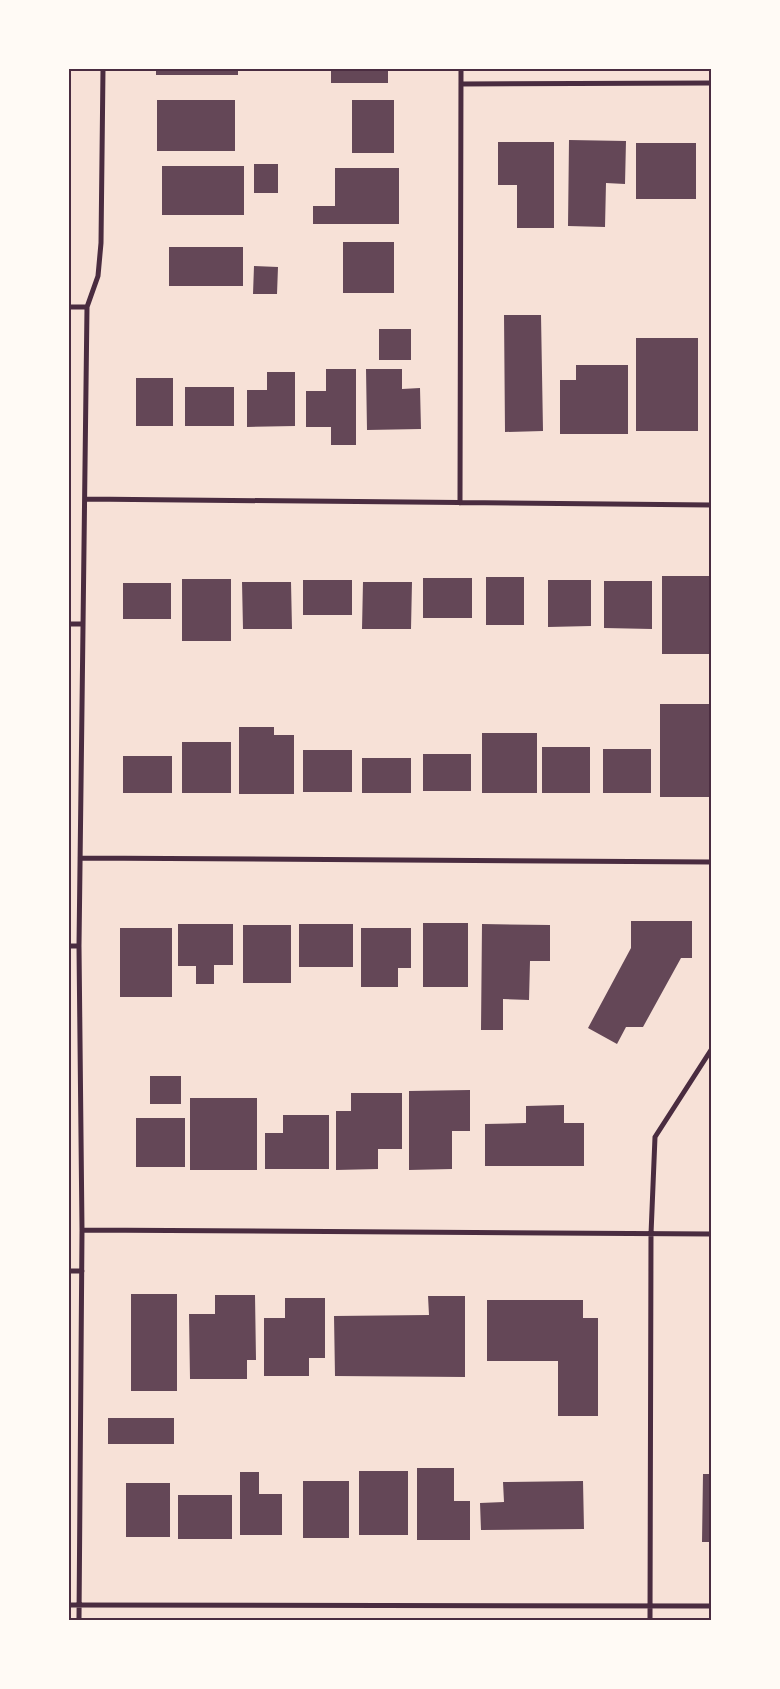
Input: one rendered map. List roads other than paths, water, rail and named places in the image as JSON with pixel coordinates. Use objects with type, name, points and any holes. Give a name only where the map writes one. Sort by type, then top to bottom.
[{"type":"street","points":[[79,1620],[82,1230],[79,946],[82,624],[87,307],[98,276],[101,243],[103,69]]},
{"type":"street","points":[[460,502],[461,69]]},
{"type":"street","points":[[461,84],[711,83]]},
{"type":"street","points":[[69,307],[87,307]]},
{"type":"street","points":[[85,499],[711,505]]},
{"type":"street","points":[[69,624],[82,624]]},
{"type":"street","points":[[80,858],[711,862]]},
{"type":"street","points":[[69,946],[79,946]]},
{"type":"street","points":[[650,1620],[651,1234],[655,1137],[711,1050]]},
{"type":"street","points":[[82,1230],[711,1234]]},
{"type":"street","points":[[69,1271],[82,1271]]},
{"type":"street","points":[[69,1605],[711,1606]]}]
